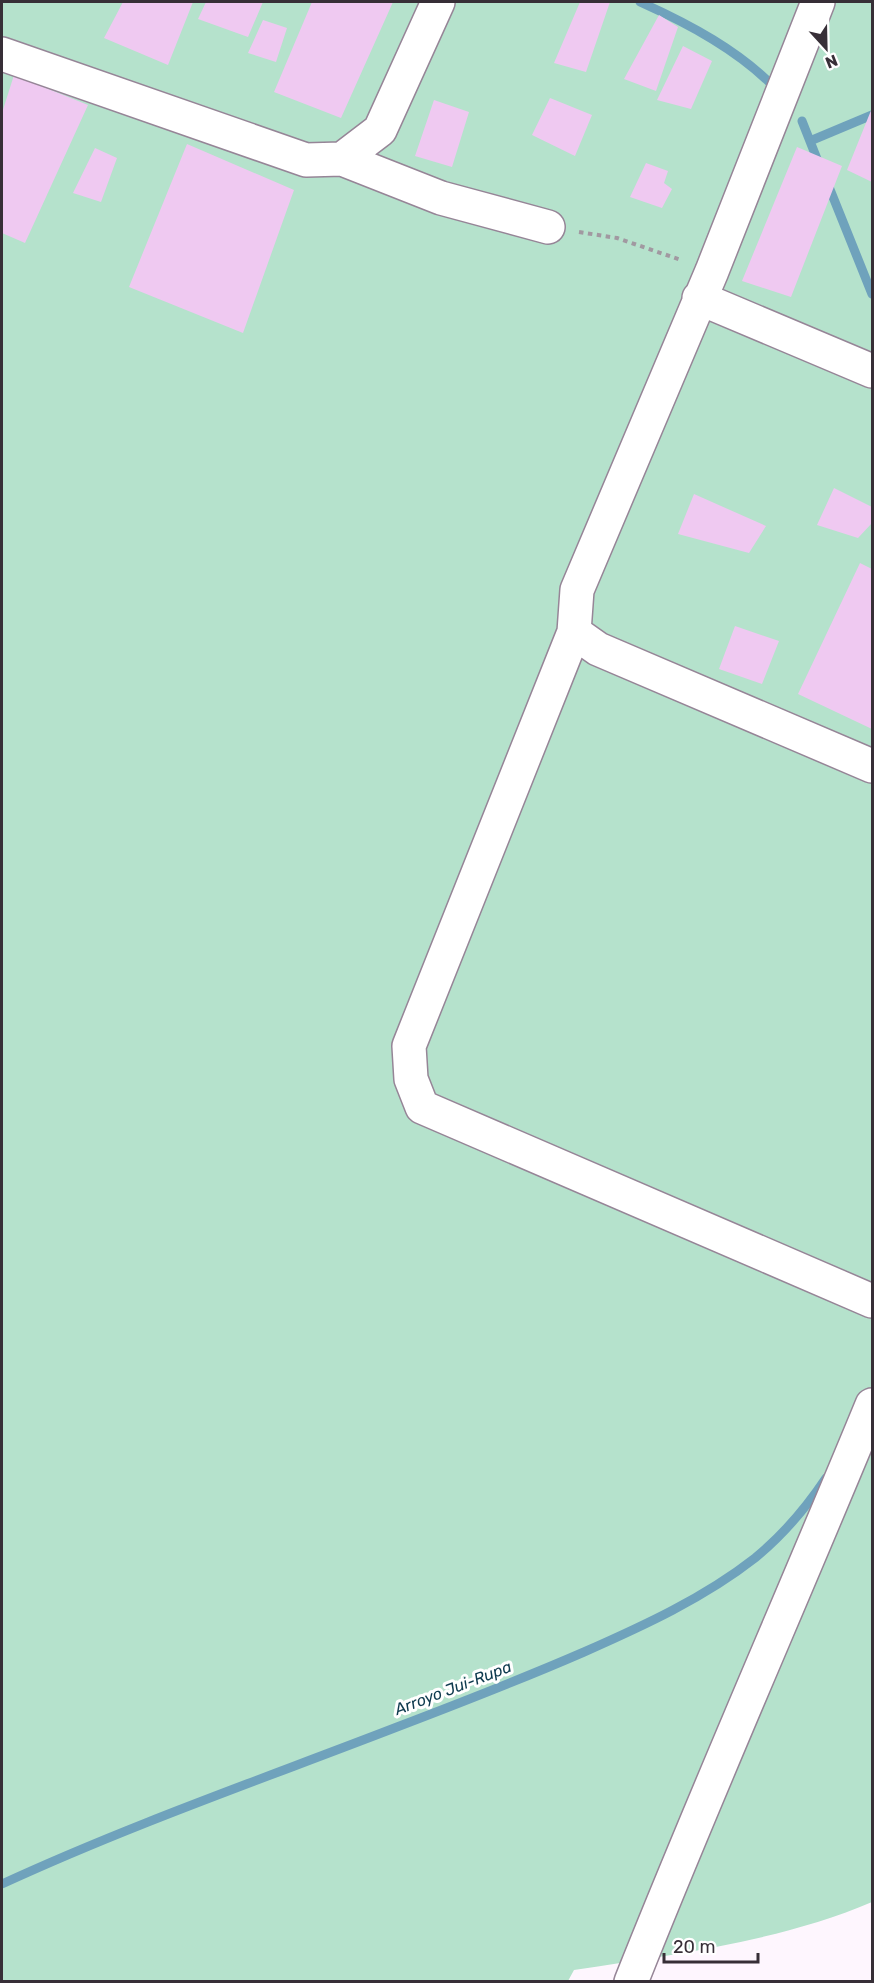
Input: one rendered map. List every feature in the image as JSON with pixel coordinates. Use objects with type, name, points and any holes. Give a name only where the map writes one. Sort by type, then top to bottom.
[{"type":"street","points":[[342,159],[380,129],[438,2]]},
{"type":"street","points":[[818,2],[706,285],[577,590],[573,632],[409,1046],[411,1079],[422,1107],[873,1301]]},
{"type":"street","points":[[2,54],[306,160],[342,159],[441,198],[548,227]]},
{"type":"street","points":[[706,285],[873,371]]},
{"type":"street","points":[[573,632],[598,649],[873,766]]},
{"type":"street","points":[[631,1982],[873,1405]]},
{"type":"path","points":[[548,227],[617,238],[706,285]]},
{"type":"green space","points":[[2,2],[872,2],[872,1902],[836,1916],[763,1937],[688,1952],[574,1970],[568,1981],[2,1982]]},
{"type":"building","points":[[123,2],[193,2],[168,65],[104,38]]},
{"type":"building","points":[[206,2],[263,2],[248,37],[198,19]]},
{"type":"building","points":[[312,2],[393,2],[341,118],[274,92]]},
{"type":"building","points":[[580,2],[610,2],[586,72],[554,63]]},
{"type":"building","points":[[659,15],[678,27],[656,91],[624,79]]},
{"type":"building","points":[[263,20],[287,28],[276,62],[248,53]]},
{"type":"building","points":[[683,46],[712,61],[691,109],[657,100]]},
{"type":"building","points":[[14,75],[88,105],[25,243],[2,233],[2,113]]},
{"type":"building","points":[[550,98],[592,115],[575,156],[532,135]]},
{"type":"building","points":[[434,100],[469,112],[452,167],[415,156]]},
{"type":"building","points":[[872,108],[872,182],[847,170]]},
{"type":"building","points":[[187,144],[294,190],[243,333],[129,287]]},
{"type":"building","points":[[797,147],[842,166],[791,297],[742,281]]},
{"type":"building","points":[[95,148],[117,158],[101,202],[73,193]]},
{"type":"building","points":[[646,163],[668,171],[664,183],[672,189],[662,208],[630,197]]},
{"type":"building","points":[[834,488],[872,507],[872,523],[858,538],[817,525]]},
{"type":"building","points":[[694,494],[766,526],[749,553],[678,534]]},
{"type":"building","points":[[860,563],[872,569],[872,729],[798,694]]},
{"type":"building","points":[[735,626],[779,641],[762,684],[719,669]]},
{"type":"waterway","name":"Arroyo Jui-Rupa","points":[[640,2],[713,40],[747,63],[777,90]]},
{"type":"waterway","points":[[810,141],[872,115]]},
{"type":"waterway","name":"Arroyo Jui-Rupa","points":[[802,121],[819,164]]},
{"type":"waterway","name":"Arroyo Jui-Rupa","points":[[827,182],[872,294]]},
{"type":"waterway","name":"Arroyo Jui-Rupa","points":[[2,1884],[148,1822],[514,1681],[651,1621],[715,1586],[755,1558],[794,1521],[826,1478]]}]
